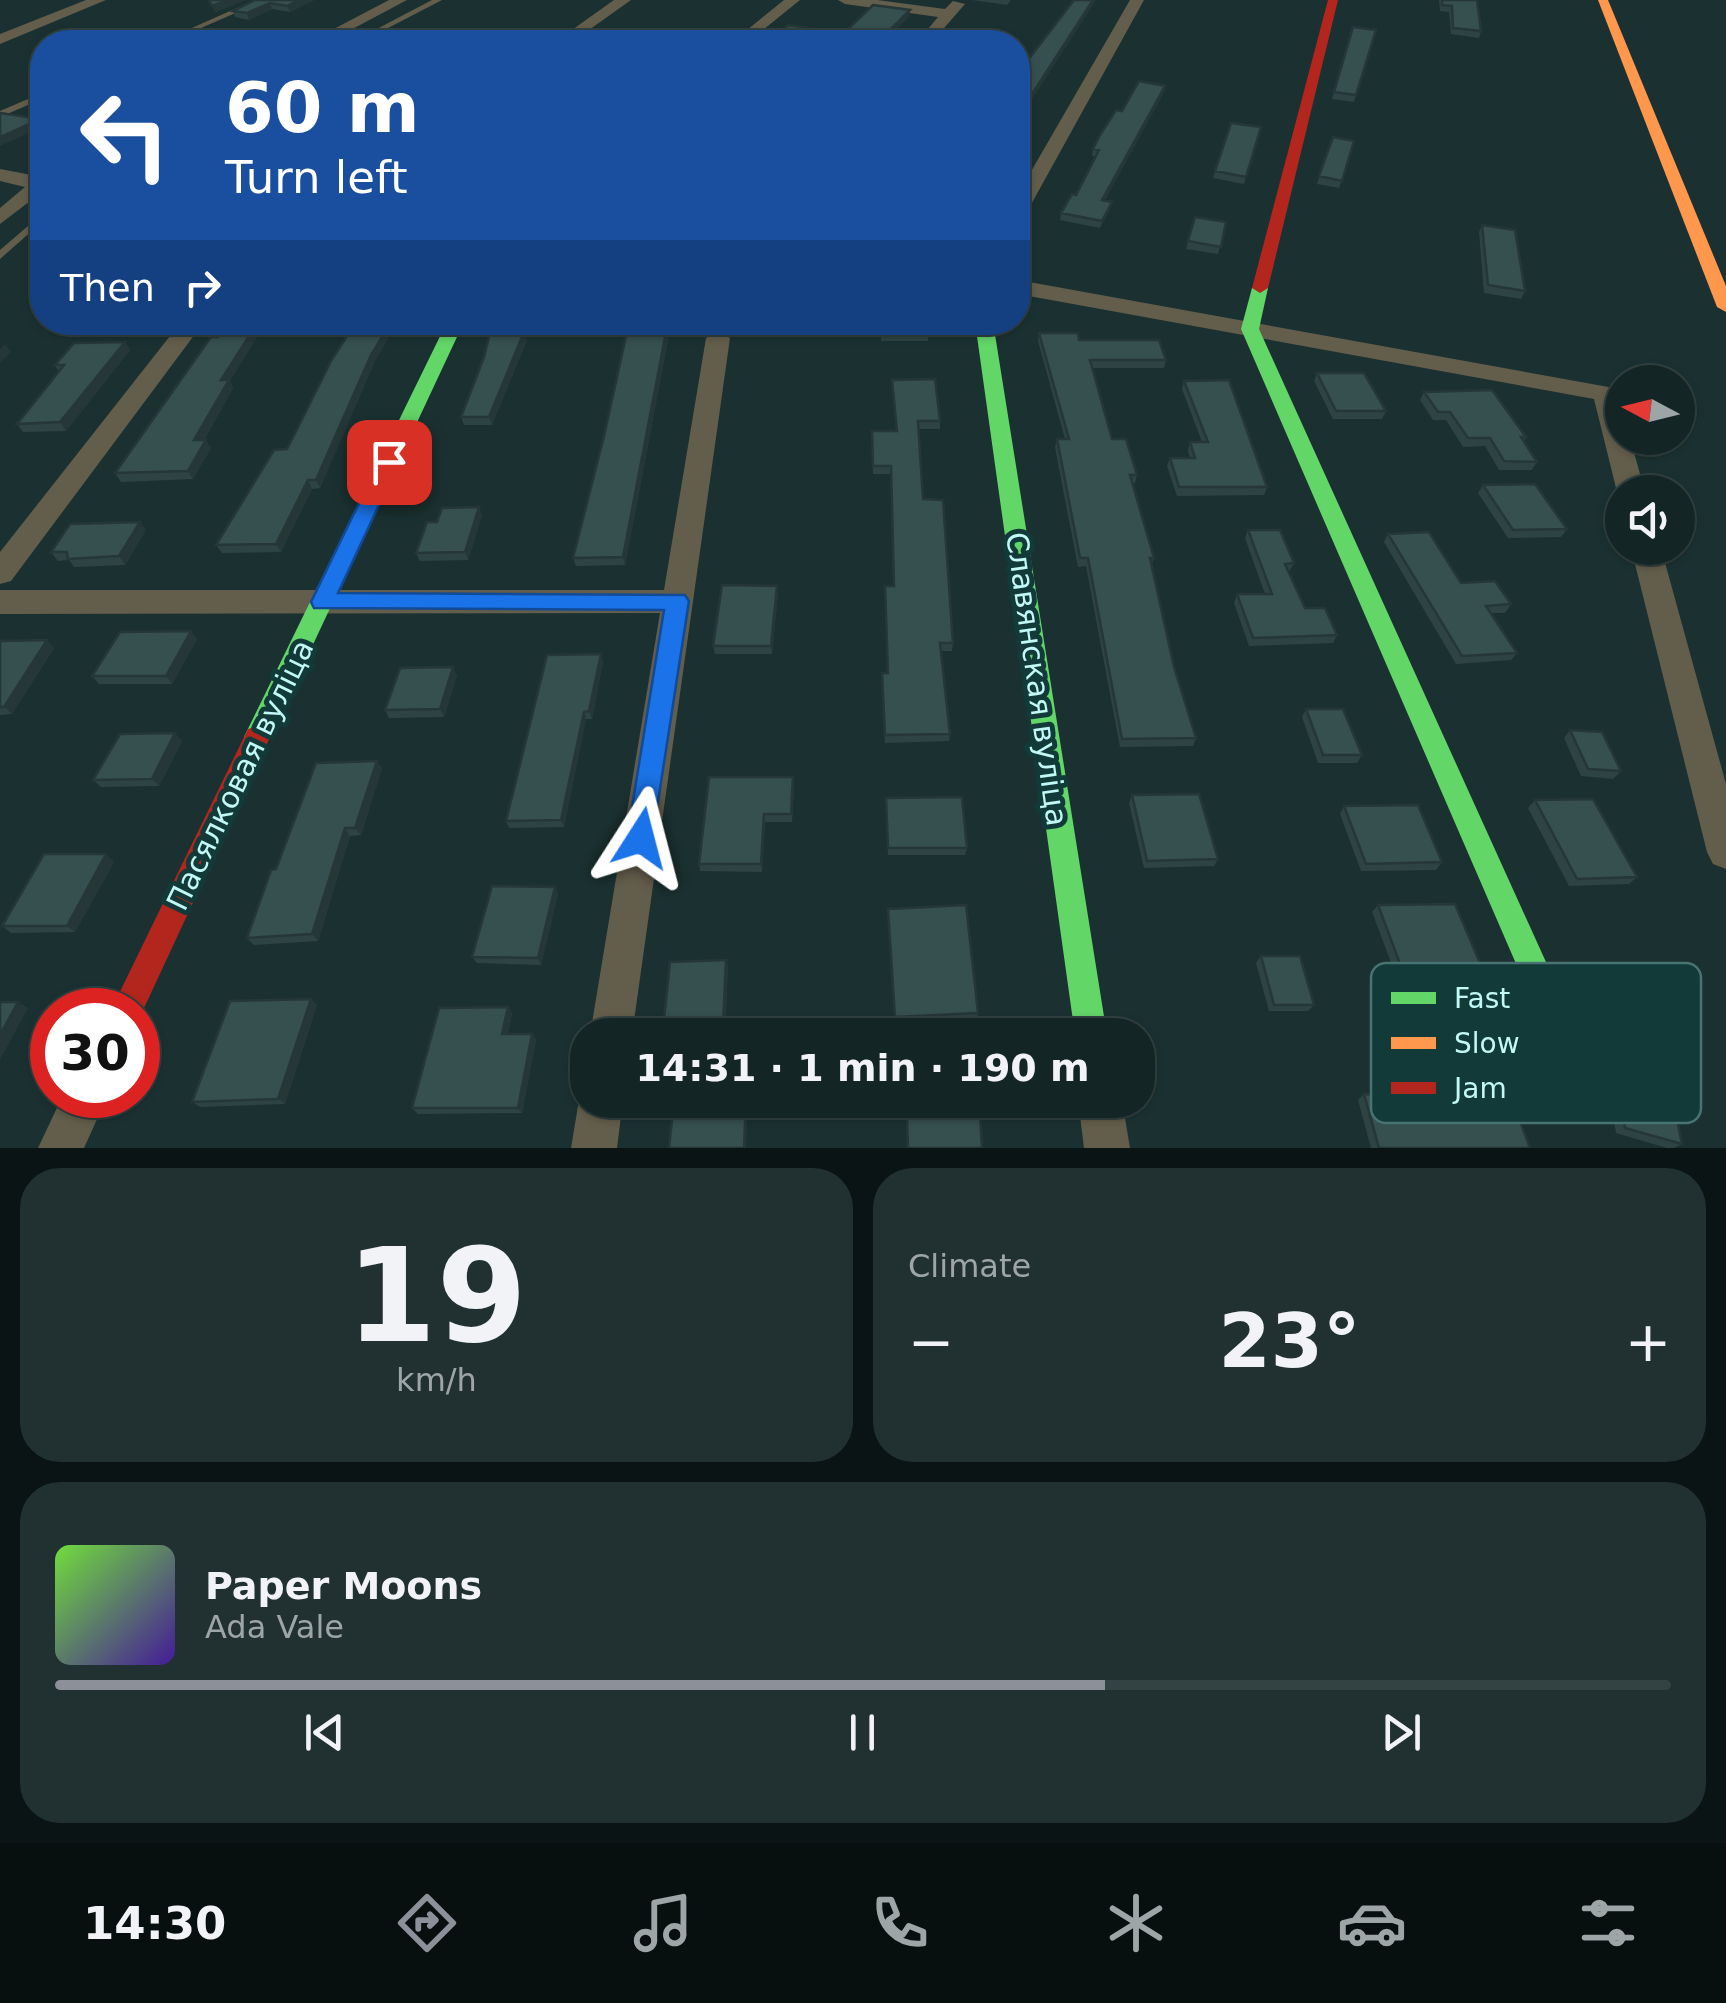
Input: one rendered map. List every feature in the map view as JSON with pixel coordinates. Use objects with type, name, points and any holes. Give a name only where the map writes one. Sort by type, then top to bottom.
[{"type":"street","points":[[0,39],[99,0]]},
{"type":"street","points":[[341,30],[400,0]]},
{"type":"street","points":[[580,30],[624,0]]},
{"type":"street","points":[[755,30],[794,0]]},
{"type":"street","points":[[845,0],[949,14]]},
{"type":"street","points":[[935,30],[962,0]]},
{"type":"street","points":[[1030,189],[1137,0]]},
{"type":"street","points":[[1333,0],[1250,329],[1531,963]]},
{"type":"street","points":[[1602,0],[1726,307]]},
{"type":"street","points":[[0,175],[30,181]]},
{"type":"street","points":[[0,218],[30,194]]},
{"type":"street","points":[[1030,289],[1605,394],[1626,475]]},
{"type":"street","points":[[0,573],[183,335]]},
{"type":"street","name":"Пасялковая вуліца","points":[[138,988],[450,335]]},
{"type":"street","name":"Славянская вуліца","points":[[986,335],[1088,1018]]},
{"type":"street","points":[[614,1018],[718,338]]},
{"type":"street","points":[[1650,565],[1726,852]]},
{"type":"street","points":[[0,602],[677,601]]},
{"type":"street","points":[[61,1148],[75,1118]]},
{"type":"street","points":[[594,1148],[598,1118]]},
{"type":"street","points":[[1103,1118],[1108,1148]]},
{"type":"lane","points":[[191,30],[260,0]]},
{"type":"lane","points":[[379,30],[438,0]]},
{"type":"lane","points":[[0,114],[30,101]]},
{"type":"lane","points":[[0,256],[30,228]]},
{"type":"building","points":[[255,0],[299,0],[287,6],[270,3],[247,13],[233,11]]},
{"type":"building","points":[[1074,0],[1093,0],[1030,97],[1030,57]]},
{"type":"building","points":[[1442,0],[1477,0],[1481,31],[1453,28],[1452,6],[1442,5]]},
{"type":"building","points":[[873,5],[910,10],[890,30],[847,30]]},
{"type":"building","points":[[788,25],[823,30],[782,30]]},
{"type":"building","points":[[1353,27],[1376,30],[1356,95],[1334,92]]},
{"type":"building","points":[[1139,81],[1165,86],[1102,200],[1112,202],[1102,221],[1061,213],[1072,194],[1076,195],[1099,150],[1093,149],[1100,135],[1116,110],[1122,111]]},
{"type":"building","points":[[0,113],[30,117],[30,124],[0,137]]},
{"type":"building","points":[[1231,123],[1261,127],[1246,177],[1215,171]]},
{"type":"building","points":[[1333,137],[1354,141],[1342,181],[1319,176]]},
{"type":"building","points":[[1195,217],[1226,222],[1221,247],[1188,241]]},
{"type":"building","points":[[1482,225],[1515,230],[1525,291],[1488,285]]},
{"type":"building","points":[[1039,333],[1078,333],[1079,340],[1159,340],[1166,360],[1090,360],[1112,439],[1126,439],[1137,475],[1130,475],[1154,558],[1150,558],[1174,667],[1196,738],[1122,739],[1088,558],[1080,558],[1057,439],[1069,439]]},
{"type":"building","points":[[250,335],[221,380],[229,380],[194,440],[206,440],[188,471],[115,473],[211,337]]},
{"type":"building","points":[[348,335],[383,335],[316,480],[308,480],[276,544],[216,545],[274,450],[287,449]]},
{"type":"building","points":[[490,335],[523,335],[489,417],[461,417]]},
{"type":"building","points":[[626,335],[665,335],[623,557],[573,558]]},
{"type":"building","points":[[125,342],[60,422],[17,424],[64,365],[55,365],[74,343]]},
{"type":"building","points":[[1317,373],[1364,373],[1386,411],[1336,411]]},
{"type":"building","points":[[935,379],[940,421],[918,421],[923,499],[943,500],[953,643],[940,643],[950,734],[885,735],[885,586],[894,586],[891,466],[873,466],[872,431],[897,431],[892,380]]},
{"type":"building","points":[[1229,380],[1267,487],[1179,487],[1170,458],[1195,458],[1190,442],[1208,442],[1184,381]]},
{"type":"building","points":[[1492,390],[1526,437],[1521,437],[1537,462],[1504,461],[1490,438],[1468,438],[1450,412],[1438,412],[1424,392]]},
{"type":"building","points":[[1535,484],[1567,529],[1513,530],[1483,485]]},
{"type":"building","points":[[479,507],[465,552],[416,553],[427,522],[437,522],[442,508]]},
{"type":"building","points":[[140,522],[119,556],[68,559],[67,552],[51,552],[70,524]]},
{"type":"building","points":[[1248,530],[1280,530],[1294,563],[1285,564],[1305,608],[1325,608],[1337,635],[1253,638],[1237,594],[1272,594]]},
{"type":"building","points":[[1429,532],[1461,583],[1495,581],[1511,604],[1486,606],[1517,653],[1462,656],[1388,534]]},
{"type":"building","points":[[722,585],[777,586],[771,646],[713,646]]},
{"type":"building","points":[[191,631],[166,676],[92,676],[120,632]]},
{"type":"building","points":[[47,640],[4,707],[0,707],[0,641]]},
{"type":"building","points":[[601,654],[561,820],[506,821],[547,655]]},
{"type":"building","points":[[453,667],[440,709],[385,710],[400,668]]},
{"type":"building","points":[[1306,709],[1343,709],[1362,755],[1323,755]]},
{"type":"building","points":[[1570,730],[1602,732],[1621,771],[1588,769]]},
{"type":"building","points":[[175,733],[152,779],[93,780],[120,734]]},
{"type":"building","points":[[377,761],[355,828],[345,828],[312,934],[247,938],[316,763]]},
{"type":"building","points":[[709,777],[793,777],[791,814],[764,814],[761,864],[699,864]]},
{"type":"building","points":[[1199,794],[1218,859],[1147,861],[1132,795]]},
{"type":"building","points":[[962,797],[967,848],[888,848],[886,798]]},
{"type":"building","points":[[1593,799],[1637,877],[1577,879],[1535,800]]},
{"type":"building","points":[[1418,805],[1442,862],[1366,864],[1344,806]]},
{"type":"building","points":[[44,854],[106,854],[67,926],[2,926]]},
{"type":"building","points":[[492,886],[555,887],[538,958],[472,957]]},
{"type":"building","points":[[1455,904],[1480,963],[1400,963],[1378,905]]},
{"type":"building","points":[[966,905],[978,1013],[895,1017],[888,909]]},
{"type":"building","points":[[1261,956],[1300,956],[1314,1005],[1274,1005]]},
{"type":"building","points":[[726,960],[723,1018],[664,1018],[670,962]]},
{"type":"building","points":[[311,999],[278,1099],[192,1102],[230,1001]]},
{"type":"building","points":[[0,1002],[18,1002],[0,1035]]},
{"type":"building","points":[[508,1007],[502,1034],[532,1034],[518,1108],[412,1108],[439,1008]]},
{"type":"building","points":[[1364,1094],[1371,1094],[1371,1119]]},
{"type":"building","points":[[672,1118],[745,1118],[744,1148],[669,1148]]},
{"type":"building","points":[[907,1118],[980,1118],[982,1148],[908,1148]]},
{"type":"building","points":[[1372,1123],[1521,1123],[1530,1148],[1379,1148]]},
{"type":"building","points":[[1624,1123],[1678,1123],[1682,1144],[1625,1128]]},
{"type":"traffic: fast","points":[[1260,288],[1250,329],[1531,963]]},
{"type":"traffic: fast","points":[[257,737],[450,335]]},
{"type":"traffic: fast","points":[[986,335],[1088,1018]]},
{"type":"traffic: slow","points":[[1603,0],[1726,307]]},
{"type":"traffic: jam","points":[[1260,288],[1333,0]]},
{"type":"traffic: jam","points":[[137,988],[257,737]]},
{"type":"route","points":[[389,462],[322,602],[677,601],[641,838]]}]
